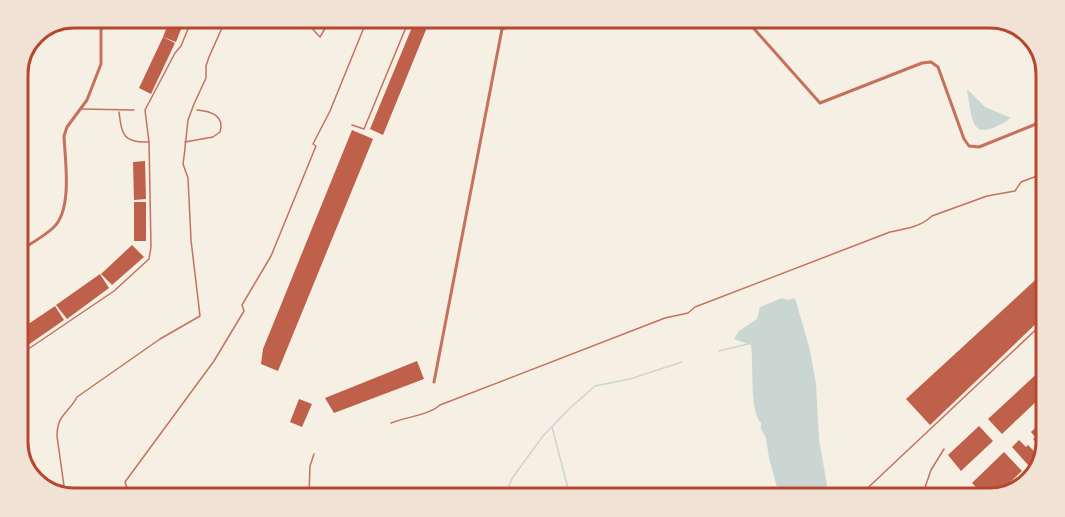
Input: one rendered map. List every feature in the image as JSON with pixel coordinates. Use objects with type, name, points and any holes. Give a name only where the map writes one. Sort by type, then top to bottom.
[{"type":"street","points":[[29,244],[54,227],[62,214],[66,197],[64,136],[67,127],[87,100],[101,64],[102,28]]},
{"type":"street","points":[[434,382],[502,28]]},
{"type":"street","points":[[753,28],[820,103],[922,63],[931,62],[938,67],[964,139],[969,146],[979,147],[1036,124]]},
{"type":"lane","points":[[29,349],[114,291],[148,259],[151,247],[149,142],[145,110],[181,46],[188,28]]},
{"type":"lane","points":[[64,487],[57,436],[57,426],[64,413],[77,397],[160,339],[200,316],[190,230],[188,178],[183,164],[188,120],[206,78],[206,66],[222,28]]},
{"type":"lane","points":[[312,28],[320,37],[325,28]]},
{"type":"lane","points":[[127,488],[125,482],[214,361],[244,311],[242,305],[272,256],[316,146],[313,144],[330,111],[364,28]]},
{"type":"lane","points":[[352,125],[364,129],[406,28]]},
{"type":"lane","points":[[80,109],[134,110]]},
{"type":"lane","points":[[185,141],[213,137],[220,132],[222,123],[219,118],[211,112],[197,110]]},
{"type":"lane","points":[[119,111],[125,137],[130,141],[149,142]]},
{"type":"lane","points":[[391,423],[434,411],[440,405],[665,318],[688,314],[696,307],[890,232],[911,228],[932,216],[987,196],[1015,191],[1021,182],[1036,177]]},
{"type":"lane","points":[[868,488],[1036,330]]},
{"type":"lane","points":[[925,488],[931,470],[944,448]]},
{"type":"lane","points":[[309,488],[310,466],[314,454]]},
{"type":"shaded area","points":[[967,89],[985,107],[1011,118],[988,130],[976,127]]},
{"type":"shaded area","points":[[782,298],[787,300],[795,298],[810,350],[816,384],[819,439],[827,485],[824,488],[777,488],[766,438],[755,408],[751,345],[734,339],[739,331],[757,319],[760,307]]},
{"type":"building","points":[[166,28],[181,28],[176,42],[163,37]]},
{"type":"building","points":[[412,28],[427,28],[383,135],[370,129]]},
{"type":"building","points":[[163,37],[175,43],[151,94],[139,88]]},
{"type":"building","points":[[352,130],[373,139],[278,371],[261,364],[263,349]]},
{"type":"building","points":[[145,161],[146,199],[134,200],[133,162]]},
{"type":"building","points":[[134,202],[146,202],[146,241],[134,241]]},
{"type":"building","points":[[132,245],[144,257],[112,285],[101,274]]},
{"type":"building","points":[[100,274],[109,288],[67,319],[56,305]]},
{"type":"building","points":[[1036,279],[1036,324],[930,425],[906,399]]},
{"type":"building","points":[[55,306],[64,320],[29,344],[29,324]]},
{"type":"building","points":[[417,361],[424,379],[334,413],[325,398]]},
{"type":"building","points":[[1036,374],[1036,402],[1002,434],[988,419]]},
{"type":"building","points":[[299,399],[312,404],[302,427],[290,422]]},
{"type":"building","points":[[979,426],[993,441],[961,471],[948,455]]},
{"type":"building","points":[[1036,427],[1036,443],[1033,439],[1035,437],[1031,432]]},
{"type":"building","points":[[1019,440],[1026,447],[1028,445],[1036,452],[1033,460],[1028,465],[1012,447]]},
{"type":"building","points":[[1004,452],[1022,471],[1002,487],[977,488],[972,483]]},
{"type":"waterway","points":[[719,351],[748,344]]},
{"type":"waterway","points":[[508,488],[513,477],[543,436],[595,386],[630,379],[682,362]]},
{"type":"waterway","points":[[552,427],[568,488]]}]
